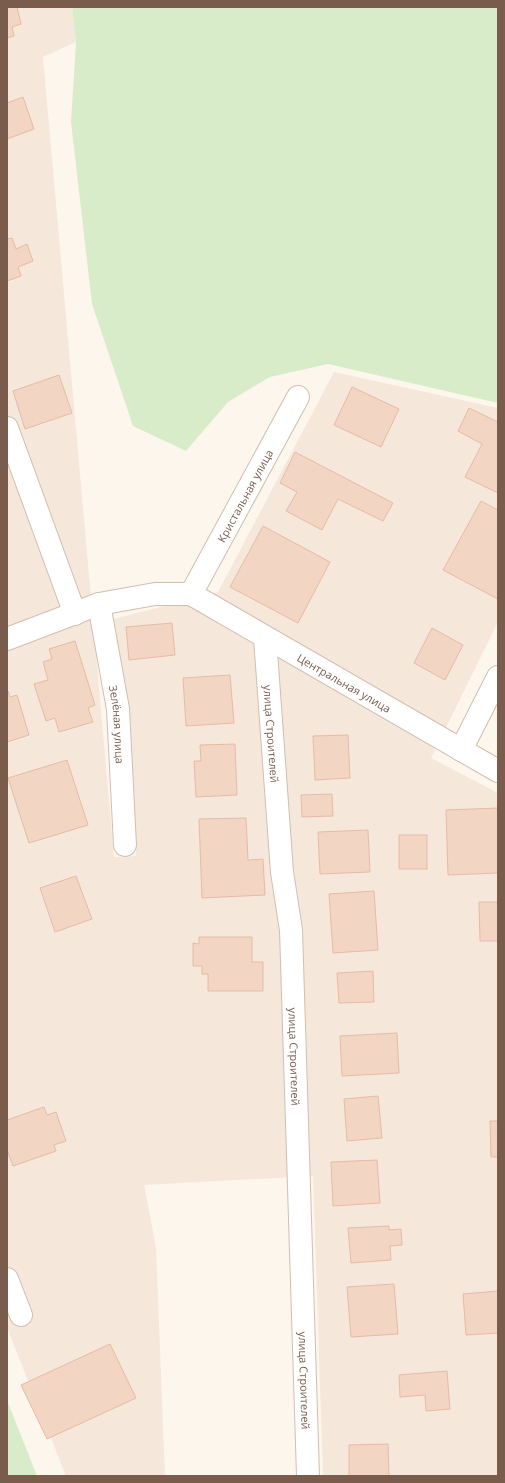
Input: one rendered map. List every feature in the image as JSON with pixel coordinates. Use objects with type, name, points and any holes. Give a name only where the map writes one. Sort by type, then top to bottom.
[{"type":"street","name":"Кристальная улица","points":[[191,594],[298,397]]},
{"type":"street","points":[[7,428],[76,614]]},
{"type":"street","points":[[7,639],[99,604],[155,594],[191,594]]},
{"type":"street","name":"Центральная улица","points":[[191,594],[498,772]]},
{"type":"street","name":"Зелёная улица","points":[[99,604],[118,709],[125,845]]},
{"type":"street","name":"улица Строителей","points":[[265,638],[282,872],[291,930],[308,1476]]},
{"type":"street","points":[[461,750],[498,677]]},
{"type":"street","points":[[7,1279],[21,1315]]},
{"type":"shaded area","points":[[7,7],[72,7],[76,42],[43,57],[114,857],[136,856],[114,619],[218,592],[334,372],[498,408],[498,622],[431,758],[498,793],[498,1476],[323,1476],[313,1176],[144,1185],[156,1247],[165,1476],[66,1476],[7,1328]]},
{"type":"green space","points":[[72,7],[498,7],[498,403],[328,364],[270,377],[228,402],[186,451],[133,426],[92,304],[71,122],[76,42]]},
{"type":"green space","points":[[7,1400],[37,1476],[7,1476]]},
{"type":"building","points":[[7,7],[17,7],[21,24],[12,27],[14,36],[7,38]]},
{"type":"building","points":[[23,97],[34,129],[7,139],[7,103]]},
{"type":"building","points":[[12,238],[16,249],[27,244],[33,261],[18,267],[21,276],[7,281],[7,239]]},
{"type":"building","points":[[59,375],[72,413],[25,429],[13,391]]},
{"type":"building","points":[[352,387],[399,409],[381,447],[334,425]]},
{"type":"building","points":[[469,408],[498,422],[498,493],[465,477],[482,444],[458,431]]},
{"type":"building","points":[[295,452],[393,503],[383,521],[338,499],[322,530],[286,511],[297,492],[280,483]]},
{"type":"building","points":[[481,501],[498,510],[498,599],[443,570]]},
{"type":"building","points":[[263,526],[330,562],[298,623],[230,587]]},
{"type":"building","points":[[172,623],[175,655],[129,660],[126,627]]},
{"type":"building","points":[[432,628],[463,645],[445,680],[414,663]]},
{"type":"building","points":[[75,641],[95,705],[88,708],[93,722],[59,732],[55,718],[46,721],[34,684],[48,680],[43,662],[52,659],[49,649]]},
{"type":"building","points":[[230,675],[234,723],[186,726],[183,678]]},
{"type":"building","points":[[8,691],[10,697],[17,695],[29,735],[7,742],[7,692]]},
{"type":"building","points":[[348,735],[350,778],[315,780],[313,736]]},
{"type":"building","points":[[235,744],[237,795],[196,797],[194,761],[201,761],[200,745]]},
{"type":"building","points":[[67,760],[88,825],[29,843],[8,778]]},
{"type":"building","points":[[332,794],[333,816],[302,817],[301,795]]},
{"type":"building","points":[[498,808],[498,873],[448,875],[446,810]]},
{"type":"building","points":[[246,818],[248,860],[263,859],[265,895],[202,898],[199,819]]},
{"type":"building","points":[[368,830],[370,872],[320,874],[318,832]]},
{"type":"building","points":[[399,835],[427,835],[427,869],[399,869]]},
{"type":"building","points":[[76,876],[92,919],[55,932],[40,888]]},
{"type":"building","points":[[374,891],[378,950],[333,953],[329,894]]},
{"type":"building","points":[[479,902],[498,902],[498,941],[480,941]]},
{"type":"building","points":[[199,937],[252,937],[252,962],[263,962],[263,991],[208,991],[208,974],[202,974],[202,966],[193,966],[193,943],[199,944]]},
{"type":"building","points":[[373,971],[374,1002],[339,1003],[337,973]]},
{"type":"building","points":[[397,1033],[399,1073],[342,1076],[340,1036]]},
{"type":"building","points":[[378,1096],[382,1138],[347,1141],[344,1099]]},
{"type":"building","points":[[44,1107],[47,1115],[56,1112],[66,1141],[54,1145],[56,1151],[13,1166],[7,1150],[7,1120]]},
{"type":"building","points":[[490,1121],[498,1121],[498,1157],[491,1157]]},
{"type":"building","points":[[377,1160],[380,1203],[333,1206],[331,1162]]},
{"type":"building","points":[[389,1226],[389,1230],[401,1229],[402,1245],[390,1246],[391,1260],[351,1263],[348,1228]]},
{"type":"building","points":[[394,1284],[398,1334],[351,1337],[347,1287]]},
{"type":"building","points":[[498,1291],[498,1333],[466,1335],[463,1294]]},
{"type":"building","points":[[110,1344],[136,1398],[47,1439],[21,1385]]},
{"type":"building","points":[[447,1371],[450,1409],[426,1411],[425,1395],[400,1397],[399,1375]]},
{"type":"building","points":[[388,1444],[389,1476],[349,1476],[349,1445]]}]
